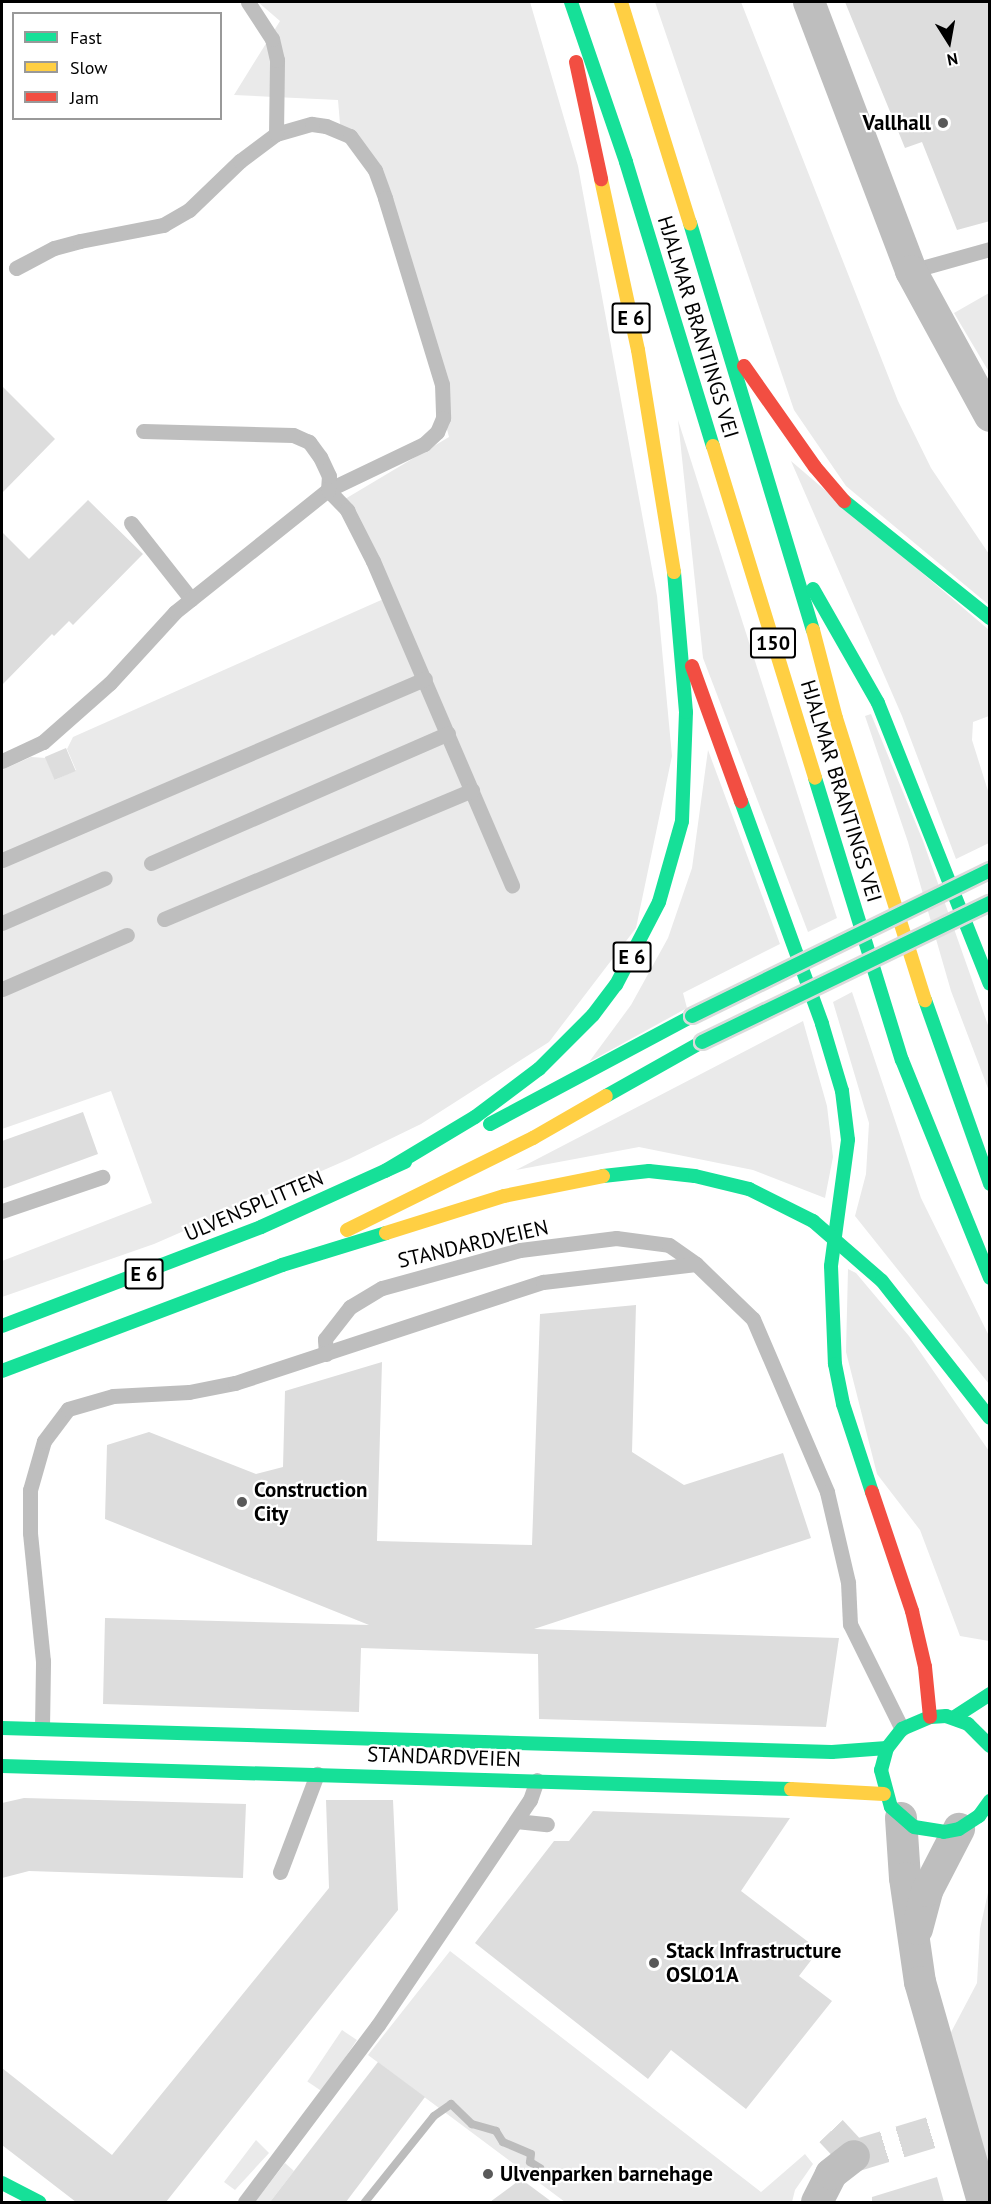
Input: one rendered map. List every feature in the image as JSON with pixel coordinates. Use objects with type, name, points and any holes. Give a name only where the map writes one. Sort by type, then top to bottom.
[{"type":"main road","name":"E 6","points":[[385,1171],[475,1117],[562,1049],[610,992],[638,947],[659,903],[682,821],[687,751],[681,637],[648,397],[596,170],[564,2]]},
{"type":"main road","name":"HJALMAR BRANTINGS VEI","points":[[572,2],[626,162],[902,1060],[990,1278]]},
{"type":"main road","name":"HJALMAR BRANTINGS VEI","points":[[621,2],[794,559],[836,718],[912,962],[990,1184]]},
{"type":"main road","points":[[727,342],[815,467],[849,506],[990,618]]},
{"type":"main road","points":[[794,559],[878,703],[990,984]]},
{"type":"main road","points":[[681,637],[749,818],[842,1091],[848,1140],[830,1298],[837,1374],[843,1404],[912,1611],[925,1667],[930,1716]]},
{"type":"main road","name":"E 6","points":[[385,1171],[567,1086],[692,1016],[990,870]]},
{"type":"main road","name":"E 6","points":[[282,1265],[388,1208],[533,1138],[702,1042],[990,903]]},
{"type":"main road","name":"ULVENSPLITTEN","points":[[2,1326],[261,1227],[385,1171]]},
{"type":"main road","name":"E 6","points":[[2,1371],[282,1265],[513,1194],[628,1172],[687,1174],[748,1189],[781,1203],[836,1237],[904,1306],[990,1418]]},
{"type":"main road","points":[[953,1718],[990,1694]]},
{"type":"main road","points":[[893,1806],[881,1770],[887,1748],[902,1729],[930,1716],[953,1718],[980,1733],[990,1746]]},
{"type":"main road","name":"STANDARDVEIEN","points":[[2,1728],[832,1752],[887,1748]]},
{"type":"main road","name":"STANDARDVEIEN","points":[[2,1766],[866,1791],[893,1806],[929,1831],[959,1829]]},
{"type":"main road","points":[[959,1829],[979,1816],[990,1801]]},
{"type":"main road","points":[[2,2183],[39,2202]]},
{"type":"street","points":[[809,2],[911,271],[990,416]]},
{"type":"street","points":[[893,1806],[926,2010],[983,2202]]},
{"type":"street","points":[[915,1935],[927,1891],[959,1829]]},
{"type":"street","points":[[817,2202],[831,2174],[854,2156]]},
{"type":"lane","points":[[248,2],[273,39],[277,60],[276,134]]},
{"type":"lane","points":[[2,761],[43,742],[110,683],[191,599],[328,490],[398,459],[432,438],[443,418],[445,396],[375,170],[366,154],[350,136],[326,126],[296,126],[276,134],[240,161],[189,210],[163,225],[80,241],[16,268]]},
{"type":"lane","points":[[911,271],[990,249]]},
{"type":"lane","points":[[142,430],[293,435],[309,442],[320,457],[329,476],[328,490],[347,510],[425,679],[512,886]]},
{"type":"lane","points":[[131,523],[191,599]]},
{"type":"lane","points":[[2,860],[425,679]]},
{"type":"lane","points":[[151,863],[448,733]]},
{"type":"lane","points":[[164,919],[472,790]]},
{"type":"lane","points":[[2,923],[105,879]]},
{"type":"lane","points":[[2,989],[127,935]]},
{"type":"lane","points":[[2,1211],[102,1177]]},
{"type":"lane","name":"STANDARDVEIEN","points":[[326,1354],[326,1339],[350,1307],[382,1288],[520,1250],[616,1238],[669,1245],[696,1264],[753,1319],[827,1491],[848,1582],[850,1624],[902,1729]]},
{"type":"lane","points":[[42,1728],[43,1661],[30,1533],[30,1490],[44,1441],[56,1420],[85,1402],[113,1396],[213,1388],[326,1354],[543,1282],[696,1264]]},
{"type":"lane","points":[[280,1872],[317,1774]]},
{"type":"lane","points":[[245,2202],[378,2025],[530,1800],[537,1780]]},
{"type":"lane","points":[[516,1821],[546,1824]]},
{"type":"lane","points":[[2,2193],[11,2202]]},
{"type":"shaded area","points":[[258,2],[530,2],[578,166],[657,596],[672,756],[636,928],[549,1042],[421,1124],[349,1159],[154,1244],[2,1297],[2,1261],[152,1203],[111,1091],[2,1129],[2,770],[31,757],[46,758],[55,780],[76,770],[67,749],[73,737],[388,597],[345,499],[449,437],[381,171],[340,124],[338,100],[234,95],[280,21]]},
{"type":"shaded area","points":[[655,2],[741,2],[898,401],[931,468],[989,554],[989,605],[846,486],[794,410]]},
{"type":"shaded area","points":[[989,293],[989,372],[954,313]]},
{"type":"shaded area","points":[[678,420],[837,918],[808,932],[703,658]]},
{"type":"shaded area","points":[[791,461],[989,630],[989,716],[973,722],[972,740],[989,794],[989,843],[956,859],[902,716]]},
{"type":"shaded area","points":[[871,714],[923,841],[989,1028],[989,1091],[951,991],[908,842],[865,716]]},
{"type":"shaded area","points":[[708,750],[780,944],[683,993],[687,1008],[589,1062],[631,1005],[668,938],[692,868]]},
{"type":"shaded area","points":[[852,992],[921,1198],[989,1336],[989,1384],[855,1216],[866,1174],[869,1123],[833,1002]]},
{"type":"shaded area","points":[[803,1021],[827,1106],[833,1157],[825,1198],[753,1170],[639,1147],[516,1170]]},
{"type":"shaded area","points":[[848,1269],[856,1273],[909,1336],[989,1451],[989,1641],[960,1636],[920,1530],[877,1474],[846,1352]]},
{"type":"shaded area","points":[[989,1888],[989,2170],[948,2038],[977,1983],[980,1929]]},
{"type":"shaded area","points":[[450,1951],[761,2192],[805,2154],[813,2164],[795,2190],[792,2202],[565,2202],[368,2055]]},
{"type":"shaded area","points":[[342,2030],[357,2040],[322,2091],[307,2081]]},
{"type":"shaded area","points":[[256,2140],[269,2153],[235,2190],[224,2182]]},
{"type":"shaded area","points":[[285,2163],[294,2171],[270,2202],[255,2202]]},
{"type":"building","name":"Vallhall","points":[[845,2],[990,2],[990,221],[957,230],[922,142],[905,148]]},
{"type":"building","points":[[2,386],[55,439],[2,493]]},
{"type":"building","points":[[88,500],[143,554],[73,625],[69,621],[54,636],[52,634],[2,685],[2,532],[29,559]]},
{"type":"building","points":[[66,748],[76,771],[55,780],[45,757]]},
{"type":"building","points":[[83,1112],[98,1154],[2,1189],[2,1141]]},
{"type":"building","name":"Construction City","points":[[636,1305],[632,1452],[684,1485],[783,1453],[811,1538],[534,1629],[839,1638],[826,1727],[539,1719],[538,1654],[361,1648],[359,1712],[103,1704],[105,1618],[369,1625],[105,1519],[107,1445],[149,1432],[256,1474],[283,1467],[285,1391],[382,1362],[377,1541],[532,1545],[540,1314]]},
{"type":"building","points":[[24,1798],[246,1804],[243,1878],[29,1871],[2,1878],[2,1803]]},
{"type":"building","points":[[326,1800],[393,1800],[398,1910],[166,2202],[76,2202],[2,2145],[2,2068],[112,2155],[329,1888]]},
{"type":"building","name":"Stack Infrastructure OSLO1A","points":[[593,1811],[790,1818],[741,1891],[819,1950],[799,1976],[832,2001],[746,2109],[671,2050],[648,2079],[475,1943],[554,1841],[569,1841]]},
{"type":"building","points":[[378,2062],[425,2097],[346,2202],[270,2202]]},
{"type":"building","points":[[937,2177],[944,2202],[872,2202],[872,2197]]},
{"type":"building","points":[[521,2179],[552,2202],[490,2202]]},
{"type":"waterway","points":[[365,2202],[434,2116],[451,2104],[472,2124],[496,2131],[503,2142],[531,2154],[530,2162],[540,2168]]},
{"type":"tunnel","points":[[831,2131],[854,2156],[959,2124]]},
{"type":"traffic: fast","points":[[571,2],[626,162],[713,446]]},
{"type":"traffic: fast","points":[[690,223],[813,630]]},
{"type":"traffic: fast","points":[[844,501],[990,618]]},
{"type":"traffic: fast","points":[[385,1171],[475,1117],[539,1069],[593,1015],[616,985],[659,902],[682,821],[686,712],[674,572]]},
{"type":"traffic: fast","points":[[813,589],[878,703],[990,984]]},
{"type":"traffic: fast","points":[[815,778],[902,1060],[990,1278]]},
{"type":"traffic: fast","points":[[741,801],[822,1024],[842,1091],[848,1140],[831,1266],[835,1364],[843,1404],[872,1492]]},
{"type":"traffic: fast","points":[[692,1016],[990,870]]},
{"type":"traffic: fast","points":[[702,1042],[990,903]]},
{"type":"traffic: fast","points":[[925,1000],[990,1184]]},
{"type":"traffic: fast","points":[[490,1124],[692,1016]]},
{"type":"traffic: fast","points":[[606,1096],[702,1042]]},
{"type":"traffic: fast","points":[[2,1326],[261,1227],[405,1162]]},
{"type":"traffic: fast","points":[[603,1176],[649,1171],[695,1176],[749,1189],[813,1221],[882,1281],[990,1418]]},
{"type":"traffic: fast","points":[[2,1371],[282,1265],[386,1233]]},
{"type":"traffic: fast","points":[[953,1718],[990,1694]]},
{"type":"traffic: fast","points":[[990,1746],[968,1724],[946,1716],[930,1717],[902,1729],[887,1748],[881,1770],[891,1807],[914,1827],[944,1832],[959,1829],[979,1816],[990,1801]]},
{"type":"traffic: fast","points":[[2,1728],[832,1752],[887,1748]]},
{"type":"traffic: fast","points":[[2,1766],[791,1789]]},
{"type":"traffic: fast","points":[[2,2183],[39,2202]]},
{"type":"traffic: slow","points":[[621,2],[690,223]]},
{"type":"traffic: slow","points":[[601,179],[638,350],[674,572]]},
{"type":"traffic: slow","points":[[713,446],[815,778]]},
{"type":"traffic: slow","points":[[813,630],[836,718],[925,1000]]},
{"type":"traffic: slow","points":[[347,1230],[533,1138],[606,1096]]},
{"type":"traffic: slow","points":[[386,1233],[504,1196],[603,1176]]},
{"type":"traffic: slow","points":[[791,1789],[884,1794]]},
{"type":"traffic: jam","points":[[576,62],[601,179]]},
{"type":"traffic: jam","points":[[744,366],[815,467],[844,501]]},
{"type":"traffic: jam","points":[[692,666],[741,801]]},
{"type":"traffic: jam","points":[[872,1492],[912,1611],[925,1667],[930,1717]]},
{"type":"place","name":"Vallhall","points":[[943,123]]},
{"type":"place","name":"Construction City","points":[[242,1502]]},
{"type":"place","name":"Stack Infrastructure OSLO1A","points":[[654,1963]]},
{"type":"place","name":"Ulvenparken barnehage","points":[[488,2174]]}]
